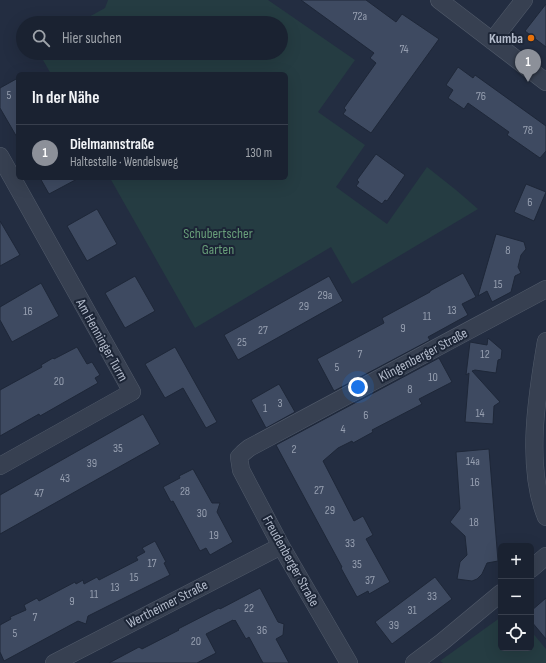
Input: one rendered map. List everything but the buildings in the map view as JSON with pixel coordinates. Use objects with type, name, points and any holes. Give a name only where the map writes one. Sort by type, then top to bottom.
[{"type":"street","points":[[439,0],[546,82]]},
{"type":"street","points":[[492,41],[524,0]]},
{"type":"street","name":"Am Henninger Turm","points":[[0,156],[132,392],[0,466]]},
{"type":"street","name":"Klingenberger Straße","points":[[239,457],[249,448],[546,289]]},
{"type":"street","points":[[546,341],[537,405],[534,464],[538,490],[546,517]]},
{"type":"street","name":"Freudenberger Straße","points":[[239,457],[240,470],[281,546],[349,663]]},
{"type":"street","name":"Wertheimer Straße","points":[[54,663],[281,546]]},
{"type":"street","points":[[534,566],[546,556]]},
{"type":"street","points":[[414,663],[498,596]]},
{"type":"green space","name":"Schubertscher Garten","points":[[108,0],[268,0],[355,60],[318,112],[365,145],[336,187],[387,224],[427,167],[478,209],[352,284],[331,247],[195,328],[111,180],[288,180],[288,72],[50,72],[43,60],[288,60],[288,16],[91,16],[105,8]]},
{"type":"green space","points":[[498,619],[498,651],[534,651],[534,635],[546,649],[546,663],[443,663],[440,661]]},
{"type":"place","name":"Kumba","points":[[531,38]]},
{"type":"place","name":"Dielmannstraße","points":[[528,82]]}]
